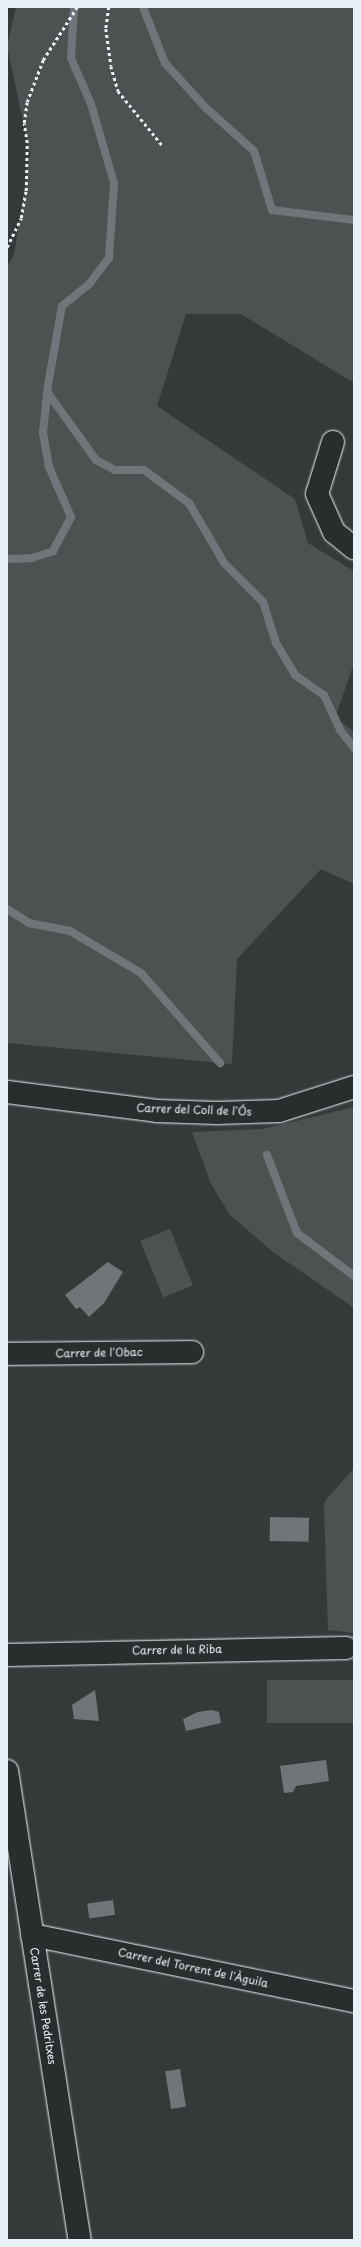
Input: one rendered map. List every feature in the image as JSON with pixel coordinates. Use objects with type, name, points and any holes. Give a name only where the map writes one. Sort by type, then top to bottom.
[{"type":"street","points":[[333,442],[317,494],[334,532],[354,548]]},
{"type":"street","name":"Carrer del Coll de l'Ós","points":[[7,1092],[157,1111],[217,1113],[279,1111],[354,1087]]},
{"type":"street","name":"Carrer de l'Obac","points":[[7,1354],[192,1352]]},
{"type":"street","name":"Carrer de la Riba","points":[[7,1655],[346,1648]]},
{"type":"street","name":"Carrer de les Pedritxes","points":[[7,1771],[80,2240]]},
{"type":"street","name":"Carrer del Torrent de l'Àguila","points":[[32,1935],[354,2000]]},
{"type":"path","points":[[7,247],[21,218],[26,191],[24,123],[27,102],[43,60],[77,7]]},
{"type":"path","points":[[109,7],[107,37],[111,66],[118,91],[162,145]]},
{"type":"shaded area","points":[[16,7],[354,7],[354,383],[241,314],[186,314],[157,406],[295,499],[308,543],[354,571],[354,663],[335,718],[340,726],[342,722],[354,732],[354,884],[321,869],[237,959],[232,1064],[7,1043],[7,266],[14,255],[30,154],[7,46]]},
{"type":"shaded area","points":[[354,1107],[354,1308],[273,1252],[230,1215],[211,1184],[192,1132],[263,1129]]},
{"type":"shaded area","points":[[170,1229],[193,1286],[163,1298],[140,1241]]},
{"type":"shaded area","points":[[108,1262],[123,1272],[104,1303],[89,1317],[80,1307],[76,1309],[65,1295]]},
{"type":"shaded area","points":[[354,1468],[354,1633],[328,1630],[324,1506],[325,1501]]},
{"type":"shaded area","points":[[270,1517],[309,1518],[309,1542],[270,1541]]},
{"type":"shaded area","points":[[267,1680],[354,1680],[354,1723],[267,1723]]},
{"type":"shaded area","points":[[95,1690],[99,1721],[74,1719],[72,1705]]},
{"type":"shaded area","points":[[212,1710],[219,1712],[221,1723],[186,1731],[183,1719],[198,1712]]},
{"type":"shaded area","points":[[326,1760],[329,1781],[296,1786],[293,1792],[284,1793],[280,1766]]},
{"type":"shaded area","points":[[113,1900],[115,1915],[89,1918],[87,1904]]},
{"type":"shaded area","points":[[180,2069],[186,2107],[171,2109],[165,2071]]},
{"type":"waterway","points":[[7,559],[32,558],[53,551],[71,517],[49,467],[43,433],[48,385],[62,306],[90,283],[109,258],[114,183],[91,104],[71,58],[74,7]]},
{"type":"waterway","points":[[143,7],[165,63],[206,108],[254,151],[272,210],[354,220]]},
{"type":"waterway","points":[[48,393],[96,460],[115,470],[144,470],[189,503],[224,563],[263,602],[276,643],[295,675],[324,695],[340,730],[354,748]]},
{"type":"waterway","points":[[7,909],[29,923],[70,931],[141,973],[220,1063]]},
{"type":"waterway","points":[[267,1155],[297,1233],[354,1276]]}]
